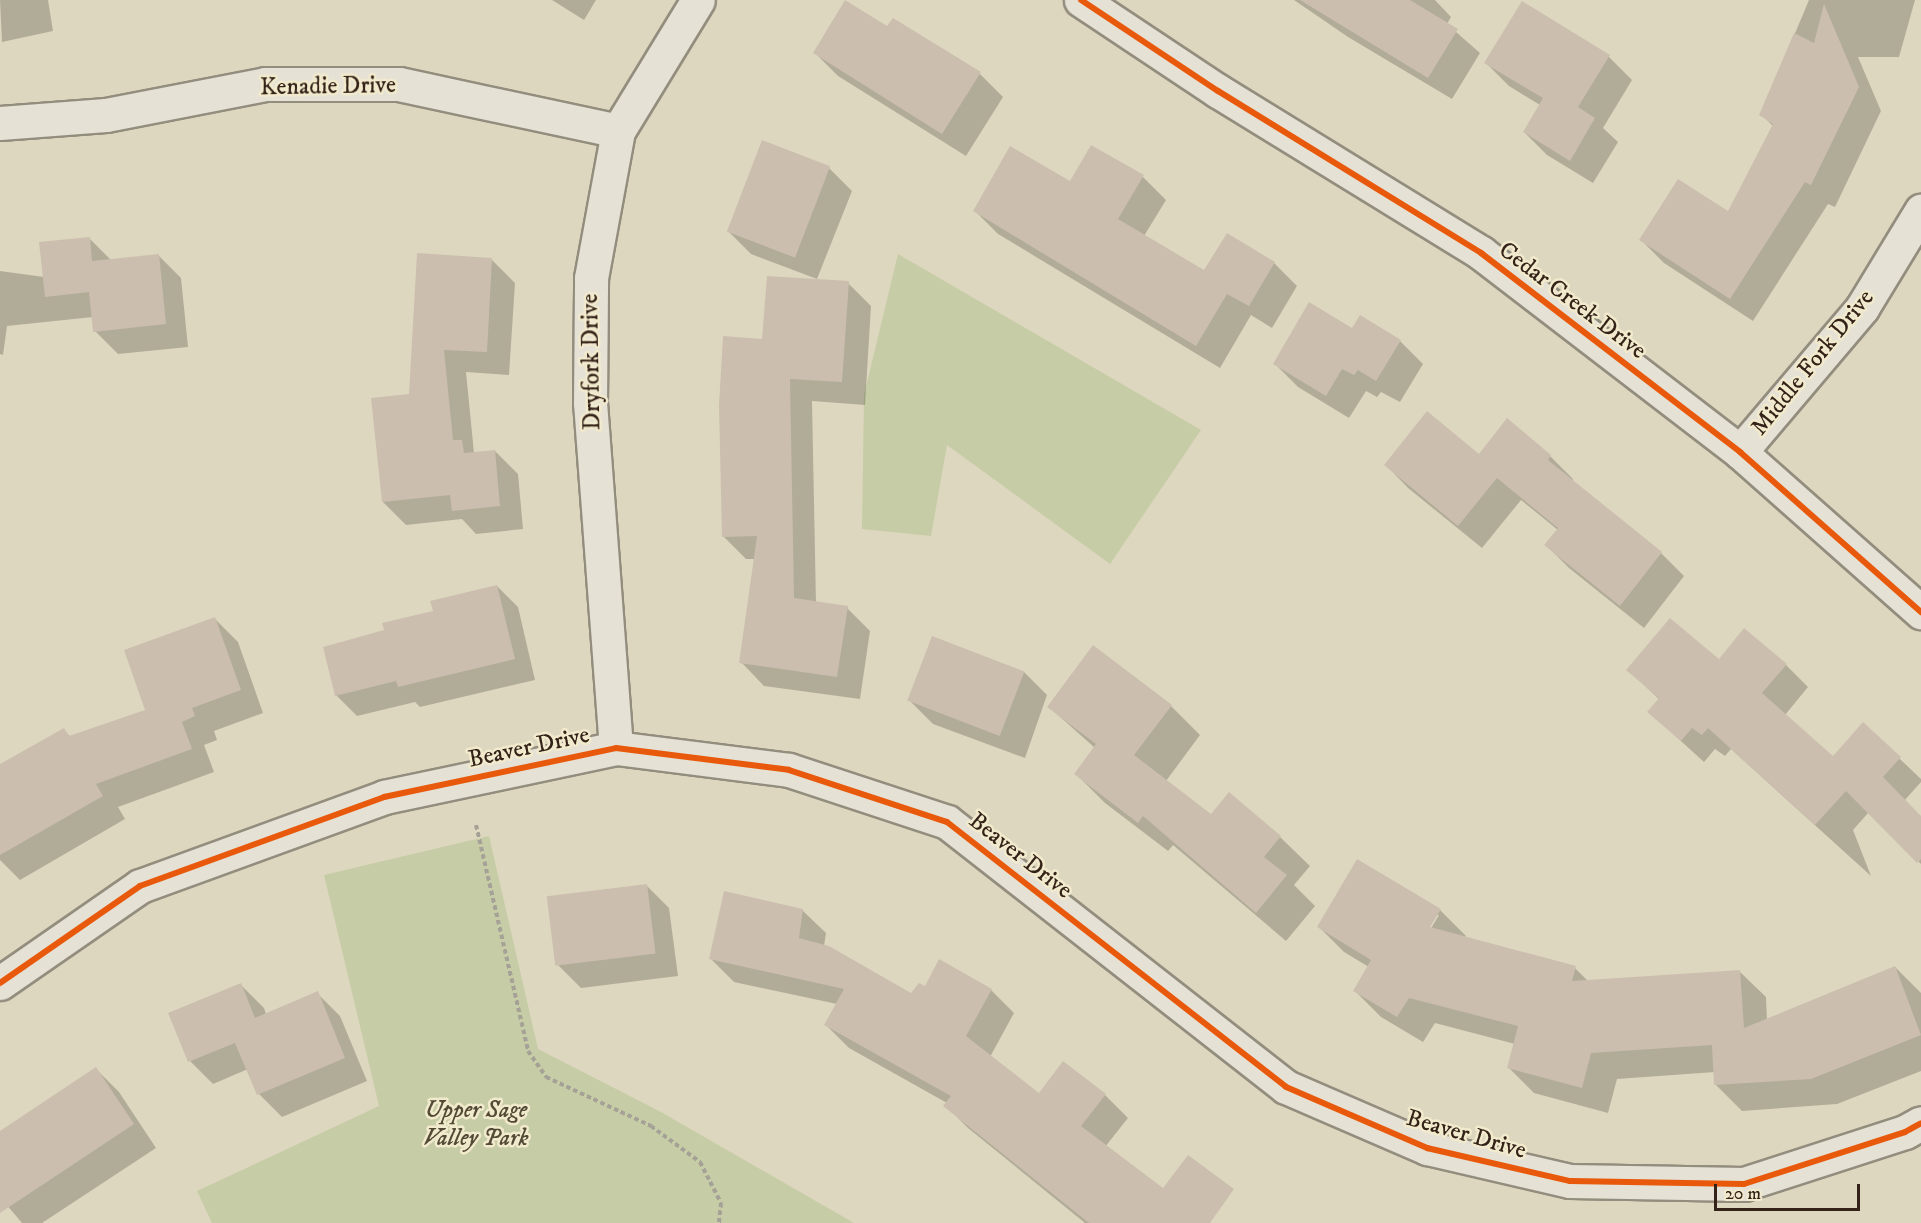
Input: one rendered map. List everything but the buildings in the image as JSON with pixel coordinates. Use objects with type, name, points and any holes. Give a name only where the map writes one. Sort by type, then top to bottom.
[{"type":"street","name":"Dryfork Drive","points":[[616,748],[590,403],[591,278],[618,131],[698,0]]},
{"type":"street","name":"Cedar Creek Drive","points":[[1081,0],[1218,91],[1481,253],[1740,452],[1921,612]]},
{"type":"street","name":"Kenadie Drive","points":[[0,123],[106,115],[265,84],[399,84],[618,131]]},
{"type":"street","name":"Middle Fork Drive","points":[[1740,452],[1862,308],[1921,211]]},
{"type":"street","name":"Beaver Drive","points":[[0,983],[140,886],[384,797],[616,748],[789,770],[947,822],[1286,1087],[1427,1148],[1570,1181],[1744,1184],[1905,1132],[1921,1123]]},
{"type":"path","points":[[476,825],[528,1051],[546,1077],[651,1126],[700,1162],[721,1203],[719,1223]]},
{"type":"green space","points":[[898,254],[1201,430],[1110,564],[947,445],[931,536],[862,529],[864,395]]},
{"type":"green space","name":"Upper Sage Valley Park","points":[[489,836],[538,1049],[661,1112],[854,1223],[212,1223],[197,1191],[379,1106],[324,875]]},
{"type":"cycle path","points":[[1081,0],[1218,91],[1481,253],[1740,452],[1921,612]]},
{"type":"cycle path","points":[[0,983],[140,886],[384,797],[616,748],[789,770],[947,822],[1286,1087],[1427,1148],[1570,1181],[1744,1184],[1905,1132],[1921,1123]]}]
